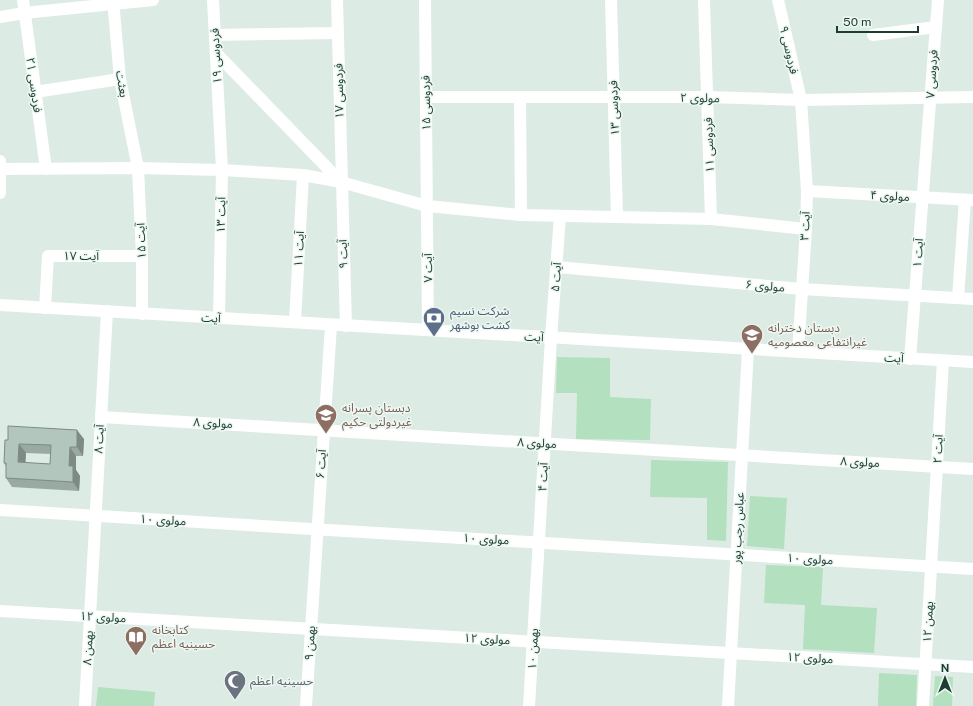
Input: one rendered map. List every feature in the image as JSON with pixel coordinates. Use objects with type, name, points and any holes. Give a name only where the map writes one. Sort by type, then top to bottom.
[{"type":"street","name":"فردوسی ۲۱","points":[[23,0],[46,169]]},
{"type":"street","points":[[0,17],[113,2],[153,0]]},
{"type":"street","name":"فردوسی ۱۹","points":[[214,0],[219,111]]},
{"type":"street","name":"فردوسی ۱۷","points":[[336,0],[341,182]]},
{"type":"street","name":"فردوسی ۱۵","points":[[425,0],[427,206]]},
{"type":"street","name":"فردوسی ۱۳","points":[[611,0],[617,216]]},
{"type":"street","name":"فردوسی ۱۱","points":[[704,0],[711,219]]},
{"type":"street","name":"فردوسی ۹","points":[[778,0],[801,100]]},
{"type":"street","name":"فردوسی ۷","points":[[926,148],[938,0]]},
{"type":"street","name":"بعثت","points":[[113,2],[120,79],[138,168]]},
{"type":"street","points":[[873,35],[936,27]]},
{"type":"street","points":[[215,35],[338,33]]},
{"type":"street","points":[[216,53],[341,182]]},
{"type":"street","points":[[35,92],[120,79]]},
{"type":"street","name":"مولوی ۲","points":[[426,98],[707,97],[801,100],[973,97]]},
{"type":"street","points":[[520,98],[521,215]]},
{"type":"street","name":"آیت ۳","points":[[798,352],[807,191],[801,100]]},
{"type":"street","name":"آیت ۱۳","points":[[219,111],[222,170],[219,318]]},
{"type":"street","name":"آیت ۱","points":[[910,359],[926,148]]},
{"type":"street","points":[[0,193],[0,165],[46,169],[138,168],[222,170],[303,175],[341,182],[427,206],[521,215],[711,219],[806,229]]},
{"type":"street","name":"آیت ۱۵","points":[[138,168],[142,256],[142,314]]},
{"type":"street","name":"آیت ۱۱","points":[[295,322],[303,175]]},
{"type":"street","name":"آیت ۹","points":[[341,182],[346,326]]},
{"type":"street","name":"مولوی ۴","points":[[807,191],[969,200]]},
{"type":"street","points":[[958,298],[969,200]]},
{"type":"street","name":"آیت ۷","points":[[427,206],[428,330]]},
{"type":"street","name":"آیت ۵","points":[[551,338],[560,216]]},
{"type":"street","name":"آیت ۱۷","points":[[44,308],[48,256],[142,256]]},
{"type":"street","name":"مولوی ۶","points":[[557,267],[802,289],[973,299]]},
{"type":"street","name":"آیت","points":[[0,305],[973,362]]},
{"type":"street","name":"آیت ۸","points":[[92,566],[106,311]]},
{"type":"street","name":"آیت ۶","points":[[314,579],[330,325]]},
{"type":"street","name":"آیت ۴","points":[[536,592],[551,338]]},
{"type":"street","name":"عباس رجب پور","points":[[728,706],[748,349]]},
{"type":"street","name":"آیت ۲","points":[[933,538],[943,361]]},
{"type":"street","name":"مولوی ۸","points":[[101,417],[973,469]]},
{"type":"street","name":"مولوی ۱۰","points":[[0,510],[973,569]]},
{"type":"street","name":"بهمن ۱۲","points":[[923,706],[933,538]]},
{"type":"street","name":"بهمن ۸","points":[[85,706],[92,566]]},
{"type":"street","name":"بهمن ۹","points":[[306,706],[314,579]]},
{"type":"street","name":"بهمن ۱۰","points":[[529,706],[536,592]]},
{"type":"street","name":"مولوی ۱۲","points":[[0,611],[973,667]]},
{"type":"green space","points":[[557,357],[610,358],[610,397],[651,399],[650,440],[576,439],[577,393],[556,393]]},
{"type":"green space","points":[[651,460],[728,462],[726,541],[707,540],[707,498],[650,497]]},
{"type":"green space","points":[[750,496],[787,498],[784,549],[747,546]]},
{"type":"green space","points":[[766,565],[823,567],[821,605],[877,608],[874,653],[803,649],[805,605],[764,603]]},
{"type":"green space","points":[[879,673],[917,675],[916,706],[878,706]]},
{"type":"green space","points":[[935,676],[953,677],[952,706],[933,706]]},
{"type":"green space","points":[[98,687],[155,692],[154,706],[96,706]]},
{"type":"building","points":[[8,426],[77,430],[77,447],[70,447],[69,466],[73,466],[73,482],[6,478],[6,463],[4,463],[5,440],[8,440]],"holes":[[[19,444],[51,445],[50,464],[18,462]]]},
{"type":"place","name":"شرکت نسیم کشت بوشهر","points":[[434,338]]},
{"type":"place","name":"دبستان دخترانه غیرانتفاعی معصومیه","points":[[752,354]]},
{"type":"place","name":"دبستان پسرانه غیردولتی حکیم","points":[[326,434]]},
{"type":"place","name":"کتابخانه حسینیه اعظم","points":[[136,656]]},
{"type":"place","name":"حسینیه اعظم","points":[[235,700]]}]
